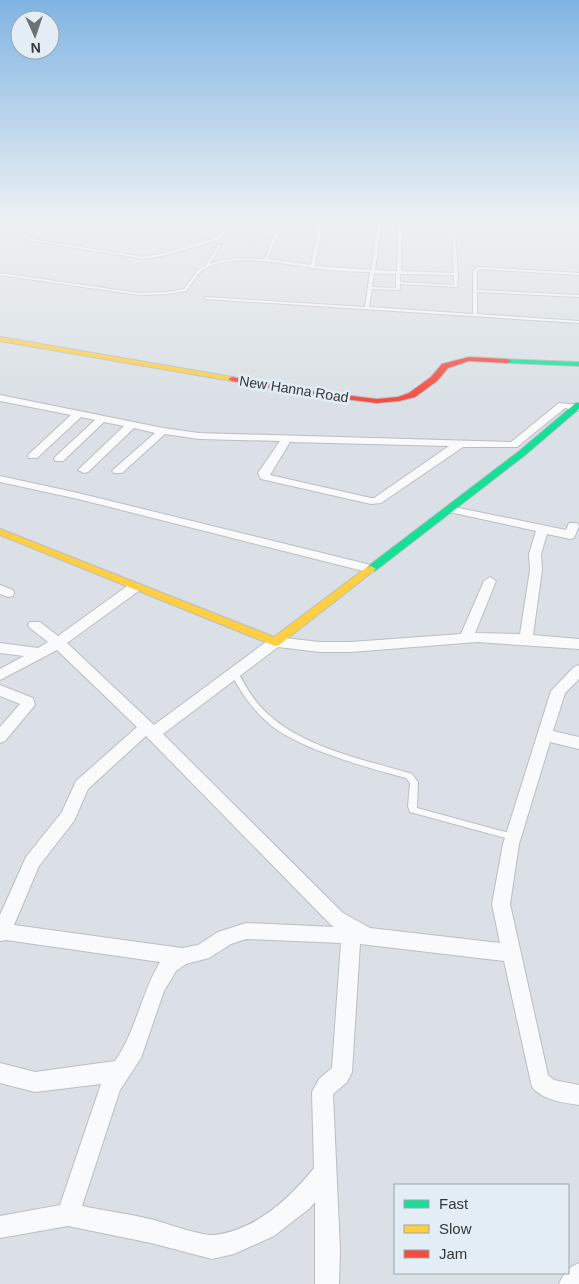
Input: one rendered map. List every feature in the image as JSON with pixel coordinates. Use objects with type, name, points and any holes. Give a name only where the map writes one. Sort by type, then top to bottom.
[{"type":"main road","name":"New Hanna Road","points":[[0,332],[338,389],[377,392],[401,390],[415,382],[441,358],[459,352],[490,352],[579,358]]},
{"type":"main road","name":"New Hanna Road","points":[[0,339],[311,392],[377,401],[412,395],[434,379],[445,366],[469,359],[579,364]]},
{"type":"main road","points":[[0,532],[275,642],[521,454],[578,407]]},
{"type":"street","points":[[0,398],[163,432],[199,436],[513,445],[563,405],[578,407]]},
{"type":"street","points":[[32,456],[79,414]]},
{"type":"street","points":[[58,459],[102,419]]},
{"type":"street","points":[[84,470],[131,425]]},
{"type":"street","points":[[118,471],[163,432]]},
{"type":"street","points":[[287,439],[264,473],[265,477],[371,501],[377,501],[460,444]]},
{"type":"street","points":[[0,479],[78,496],[371,569]]},
{"type":"street","points":[[449,509],[570,535],[573,526]]},
{"type":"street","points":[[526,639],[536,570],[535,554],[543,530]]},
{"type":"street","points":[[466,638],[490,581]]},
{"type":"street","points":[[0,675],[58,643],[135,587]]},
{"type":"street","points":[[35,625],[58,643],[150,730],[337,919],[359,936]]},
{"type":"street","points":[[0,933],[32,862],[68,816],[82,785],[150,730],[275,642],[320,647],[351,647],[466,638],[526,639],[579,644]]},
{"type":"street","points":[[0,648],[39,653]]},
{"type":"street","points":[[579,670],[558,691],[513,837],[501,904],[539,1080],[543,1086],[550,1089],[579,1095]]},
{"type":"street","points":[[0,690],[28,702],[28,705],[0,737]]},
{"type":"street","points":[[545,734],[579,743]]},
{"type":"street","points":[[68,1216],[111,1085],[134,1051],[156,987],[169,965],[182,957],[202,952],[225,938],[246,931],[359,936],[510,952]]},
{"type":"street","points":[[0,933],[6,932],[182,957]]},
{"type":"street","points":[[327,1284],[328,1250],[322,1092],[324,1086],[339,1078],[342,1072],[359,936]]},
{"type":"street","points":[[0,1073],[35,1082],[120,1071]]},
{"type":"street","points":[[0,1228],[68,1216],[151,1231],[212,1247],[234,1242],[266,1228],[302,1200],[324,1173]]},
{"type":"street","points":[[571,1284],[579,1276]]},
{"type":"lane","points":[[55,282],[139,294],[157,294],[184,290],[191,282]]},
{"type":"lane","points":[[367,308],[372,282]]},
{"type":"lane","points":[[371,288],[398,289],[398,284],[456,286],[456,282]]},
{"type":"lane","points":[[475,315],[476,282]]},
{"type":"lane","points":[[476,291],[579,296]]},
{"type":"lane","points":[[206,298],[579,322]]},
{"type":"lane","points":[[234,672],[265,717],[284,730],[351,759],[409,776],[414,782],[413,810],[513,837]]},
{"type":"traffic: fast","points":[[507,361],[579,364]]},
{"type":"traffic: fast","points":[[371,569],[521,454],[579,405]]},
{"type":"traffic: slow","points":[[0,339],[232,379]]},
{"type":"traffic: slow","points":[[0,532],[275,642],[371,569]]},
{"type":"traffic: jam","points":[[232,379],[311,393],[377,401],[399,399],[412,395],[434,379],[445,366],[469,359],[507,361]]}]
